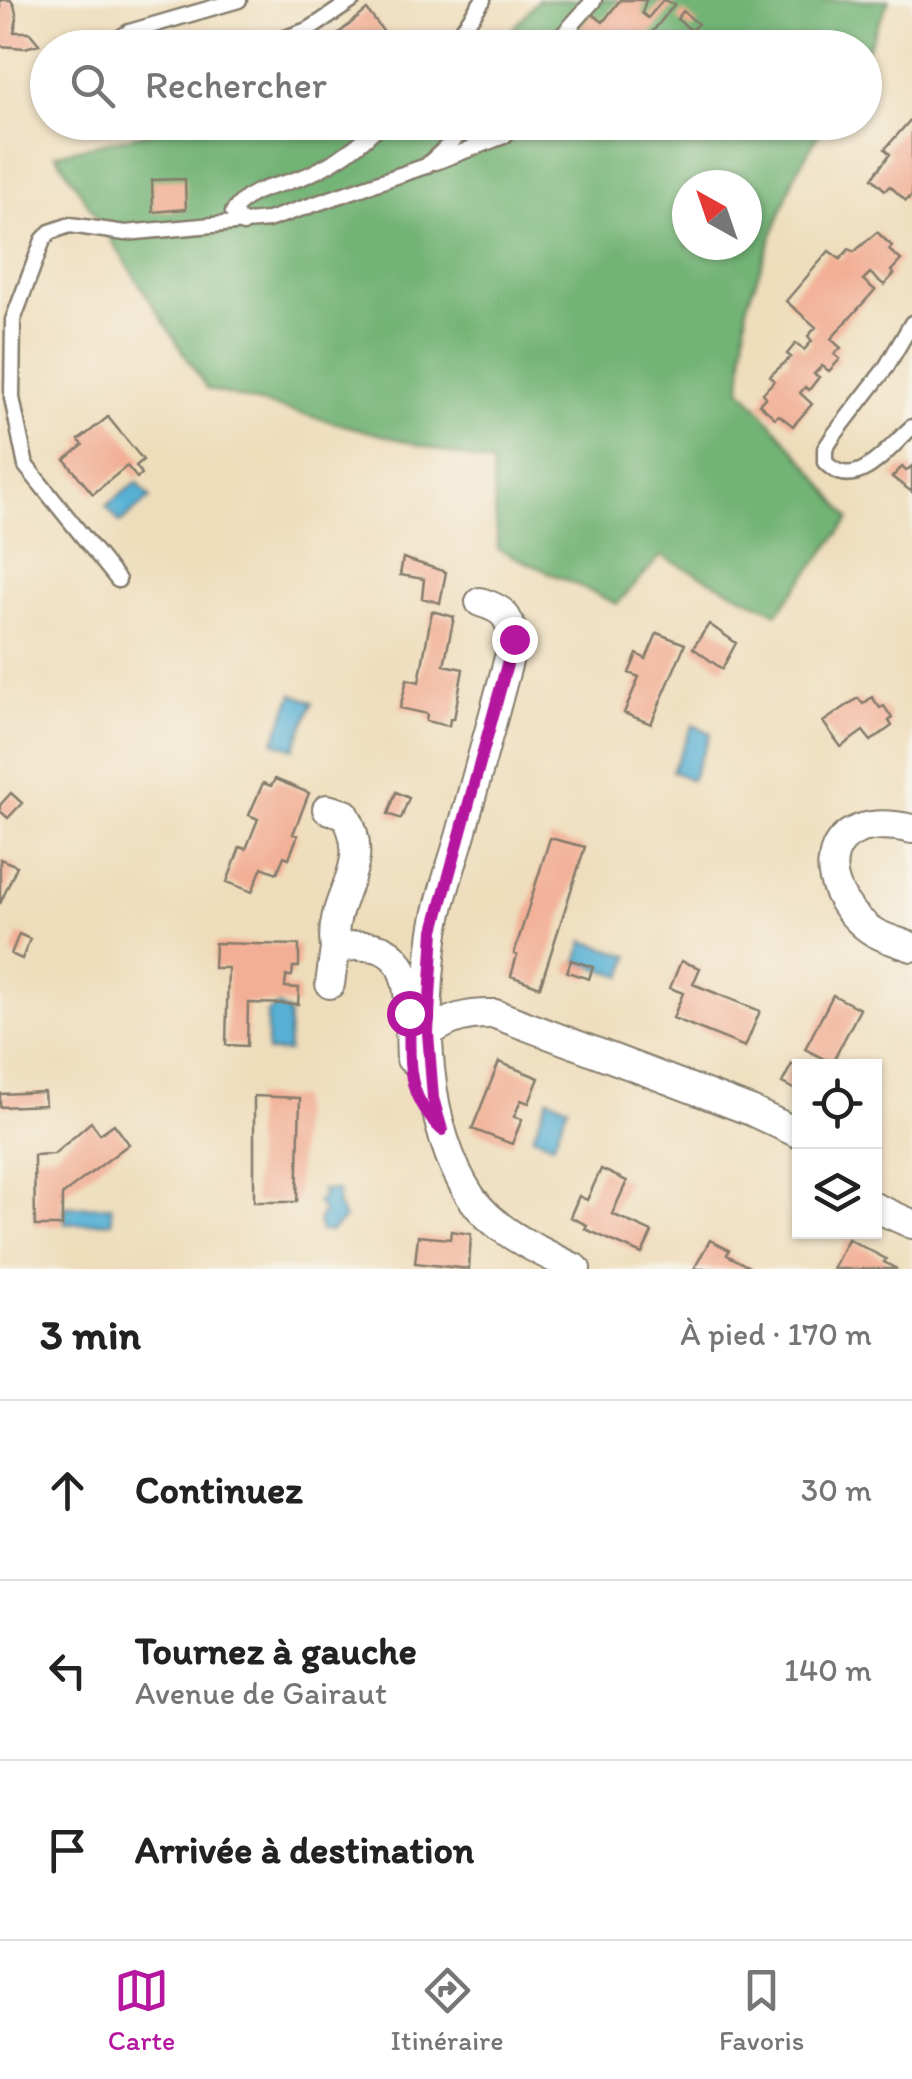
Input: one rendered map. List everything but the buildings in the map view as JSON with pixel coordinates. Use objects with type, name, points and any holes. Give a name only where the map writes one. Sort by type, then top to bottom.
[{"type":"street","points":[[480,602],[501,609],[510,619],[514,639],[434,930],[428,1033],[433,1098],[449,1156],[472,1198],[494,1222],[523,1243],[576,1269]]},
{"type":"street","points":[[327,810],[346,814],[355,832],[357,857],[332,926],[335,949],[330,984]]},
{"type":"street","points":[[912,829],[890,824],[852,830],[836,847],[833,870],[844,902],[870,930],[912,948]]},
{"type":"street","points":[[335,949],[378,945],[392,953],[404,973],[414,1095],[422,1111],[442,1130]]},
{"type":"street","points":[[428,1033],[469,1013],[495,1014],[752,1111],[792,1130]]},
{"type":"street","points":[[882,1211],[912,1224]]},
{"type":"lane","points":[[136,30],[239,0]]},
{"type":"lane","points":[[307,30],[353,0]]},
{"type":"lane","points":[[462,30],[483,0]]},
{"type":"lane","points":[[567,30],[594,0]]},
{"type":"lane","points":[[242,224],[233,212],[245,195],[308,175],[365,140]]},
{"type":"lane","points":[[426,166],[453,140]]},
{"type":"lane","points":[[118,580],[26,466],[12,398],[13,320],[32,263],[50,232],[70,225],[125,233],[268,220],[494,140]]},
{"type":"lane","points":[[912,322],[885,369],[825,449],[825,462],[834,472],[860,474],[912,427]]},
{"type":"green space","points":[[538,0],[889,0],[876,30],[512,30]]},
{"type":"green space","points":[[117,140],[815,140],[795,174],[747,304],[741,388],[850,519],[777,613],[661,556],[617,604],[498,549],[492,464],[207,389],[56,154]]},
{"type":"water","points":[[137,482],[150,498],[120,523],[106,506]]},
{"type":"water","points":[[293,694],[313,702],[294,749],[274,742]]},
{"type":"water","points":[[693,725],[711,733],[691,780],[672,771]]},
{"type":"water","points":[[584,941],[630,956],[623,976],[577,962]]},
{"type":"water","points":[[278,1006],[289,1013],[288,1052],[267,1052],[267,1013]]},
{"type":"water","points":[[548,1098],[568,1106],[553,1144],[533,1136]]},
{"type":"water","points":[[321,1190],[338,1191],[337,1203],[344,1219],[330,1232],[321,1231],[318,1222],[323,1211],[317,1201],[323,1198]]},
{"type":"water","points":[[111,1206],[112,1222],[65,1224],[65,1207]]},
{"type":"route","points":[[409,1013],[414,1095],[422,1111],[442,1130],[433,1098],[428,1033],[434,930],[514,639]]}]
